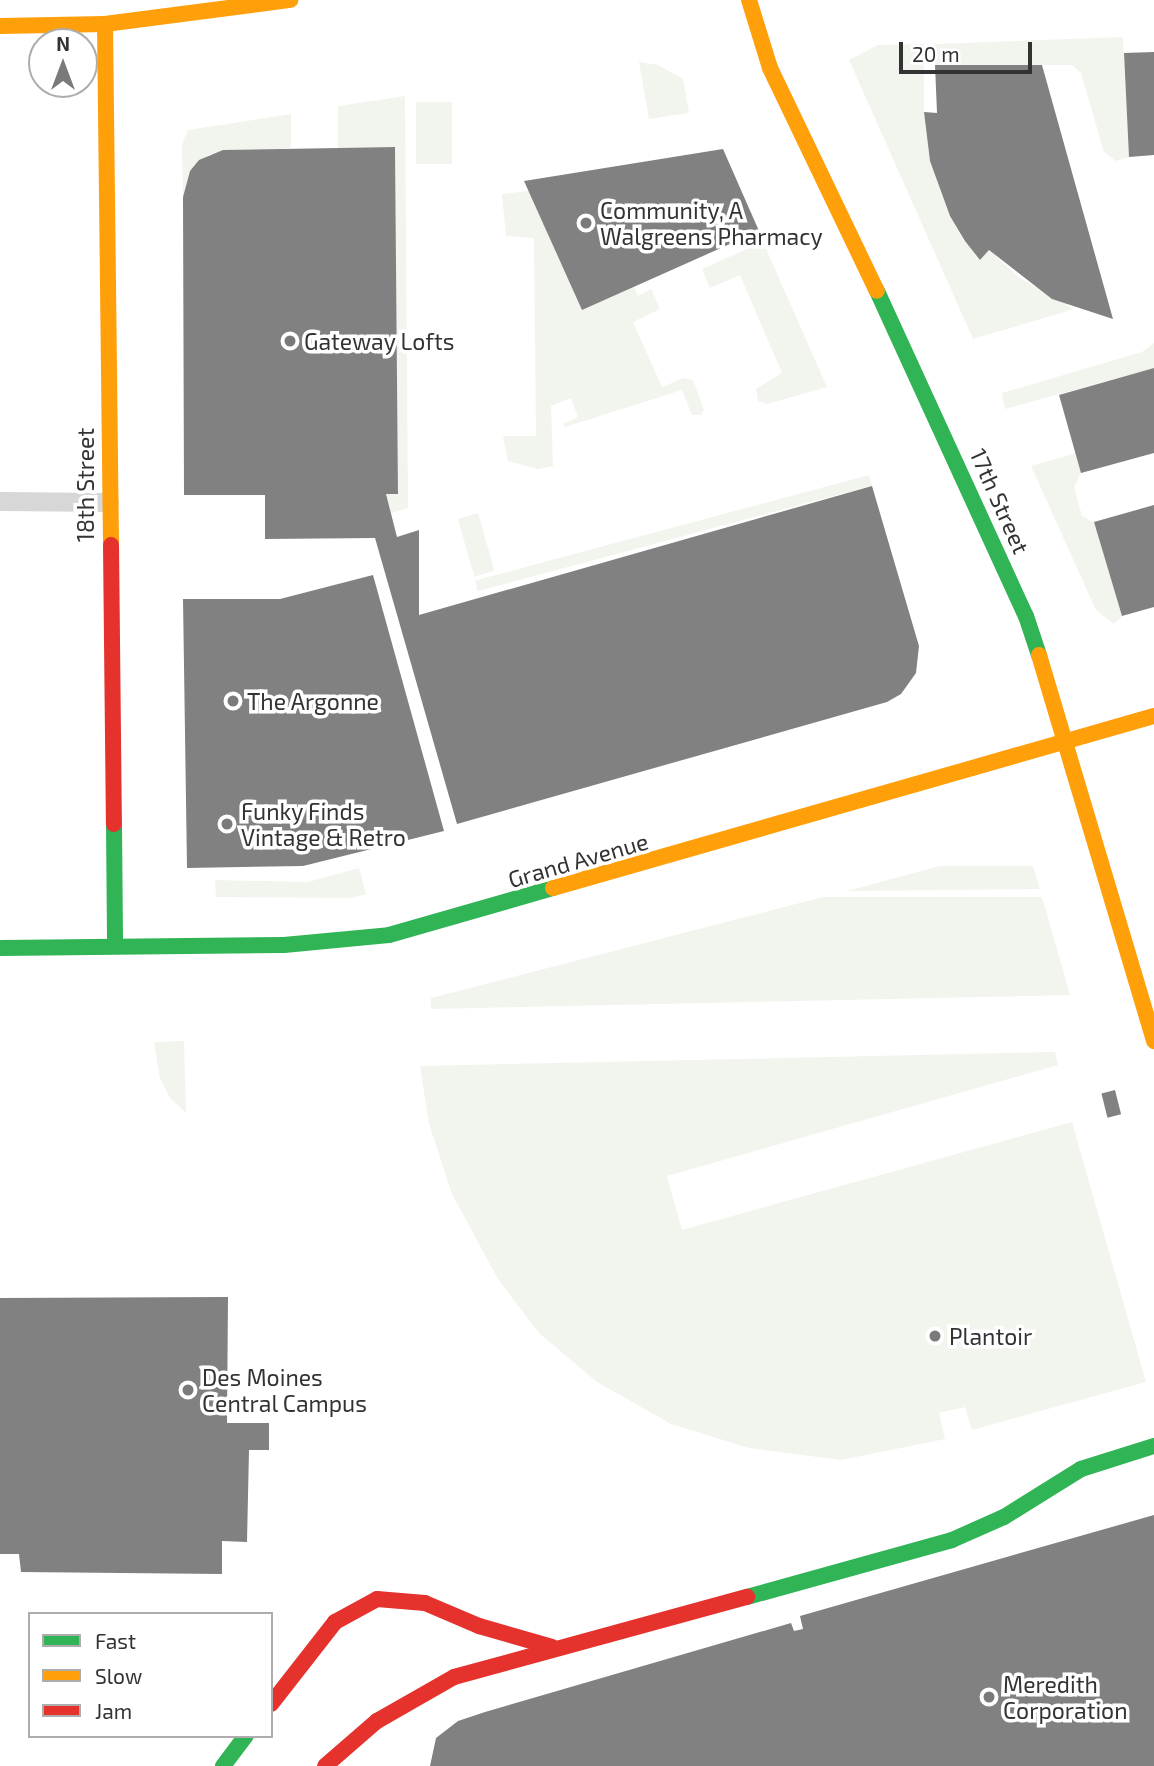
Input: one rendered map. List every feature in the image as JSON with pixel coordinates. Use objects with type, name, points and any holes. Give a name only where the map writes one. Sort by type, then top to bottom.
[{"type":"main road","points":[[0,26],[105,24],[290,0]]},
{"type":"main road","name":"17th Street","points":[[750,0],[770,68],[1016,593],[1067,741],[1154,1041]]},
{"type":"main road","name":"18th Street","points":[[105,24],[108,502],[115,946]]},
{"type":"main road","name":"Grand Avenue","points":[[0,948],[310,944],[400,933],[1154,716]]},
{"type":"main road","points":[[325,1766],[377,1721],[421,1692],[489,1665],[952,1540],[1004,1517],[1081,1469],[1154,1446]]},
{"type":"main road","points":[[273,1701],[335,1622],[377,1599],[425,1603],[479,1626],[552,1647]]},
{"type":"main road","points":[[223,1766],[244,1738]]},
{"type":"lane","points":[[104,0],[105,24]]},
{"type":"lane","points":[[0,501],[108,502]]},
{"type":"shaded area","points":[[1123,37],[1129,157],[1116,161],[1104,152],[1081,73],[1072,65],[935,65],[935,44]]},
{"type":"shaded area","points":[[924,44],[924,112],[930,161],[950,216],[965,241],[989,250],[1020,278],[1074,309],[973,339],[849,60],[878,45]]},
{"type":"shaded area","points":[[639,62],[658,65],[683,79],[689,113],[649,119]]},
{"type":"shaded area","points":[[405,96],[408,508],[391,513],[386,494],[398,493],[395,147],[338,148],[338,106]]},
{"type":"shaded area","points":[[416,102],[452,102],[452,164],[416,164]]},
{"type":"shaded area","points":[[291,114],[291,148],[210,154],[190,171],[183,197],[182,144],[188,130]]},
{"type":"shaded area","points":[[529,191],[582,310],[634,287],[638,296],[651,289],[660,309],[633,322],[662,387],[684,378],[693,380],[704,410],[701,415],[692,415],[682,390],[565,427],[563,424],[578,417],[571,398],[551,406],[553,466],[538,469],[508,461],[503,436],[536,436],[534,238],[506,236],[502,194]]},
{"type":"shaded area","points":[[763,242],[827,387],[767,404],[758,401],[756,389],[782,373],[740,275],[710,288],[702,269]]},
{"type":"shaded area","points":[[1154,343],[1154,368],[1005,409],[1002,393],[1142,352]]},
{"type":"shaded area","points":[[1076,453],[1081,473],[1074,487],[1082,516],[1094,522],[1122,616],[1114,624],[1096,610],[1031,466]]},
{"type":"shaded area","points":[[869,475],[872,486],[478,591],[475,581]]},
{"type":"shaded area","points":[[478,513],[495,571],[474,576],[458,519]]},
{"type":"shaded area","points":[[940,866],[1033,866],[1040,889],[847,891]]},
{"type":"shaded area","points":[[359,868],[366,894],[352,898],[216,897],[215,880],[308,882]]},
{"type":"shaded area","points":[[823,897],[1042,897],[1070,995],[431,1009],[431,998]]},
{"type":"shaded area","points":[[184,1041],[186,1113],[170,1098],[160,1078],[154,1042]]},
{"type":"shaded area","points":[[1055,1052],[1058,1065],[667,1176],[682,1230],[1072,1122],[1146,1382],[972,1430],[965,1407],[939,1413],[945,1439],[841,1460],[749,1448],[671,1424],[597,1382],[539,1333],[498,1279],[452,1194],[429,1124],[420,1066]]},
{"type":"building","points":[[1154,52],[1154,155],[1129,157],[1124,53]]},
{"type":"building","points":[[935,65],[1042,65],[1113,319],[1052,299],[989,250],[980,260],[965,241],[950,216],[930,161],[924,112],[937,113]]},
{"type":"building","name":"Gateway Lofts","points":[[395,147],[398,494],[386,494],[397,537],[419,530],[419,615],[872,486],[919,646],[916,673],[901,694],[887,702],[457,824],[375,538],[265,539],[265,495],[184,495],[183,197],[190,171],[199,160],[223,150]]},
{"type":"building","points":[[723,149],[759,231],[582,310],[524,181]]},
{"type":"building","points":[[1154,368],[1154,453],[1081,473],[1059,395]]},
{"type":"building","points":[[1154,505],[1154,607],[1122,616],[1094,522]]},
{"type":"building","points":[[373,575],[444,831],[303,866],[187,868],[183,599],[280,599]]},
{"type":"building","points":[[1115,1090],[1121,1114],[1107,1118],[1101,1093]]},
{"type":"building","name":"Des Moines Central Campus","points":[[228,1297],[227,1423],[269,1423],[269,1450],[249,1450],[247,1542],[222,1541],[222,1574],[21,1572],[19,1554],[0,1554],[0,1298]]},
{"type":"building","name":"Meredith Corporation","points":[[1154,1515],[1154,1766],[430,1766],[436,1738],[458,1721],[791,1623],[794,1631],[803,1629],[800,1616]]},
{"type":"traffic: fast","points":[[877,291],[1026,616],[1039,655]]},
{"type":"traffic: fast","points":[[114,824],[115,946]]},
{"type":"traffic: fast","points":[[0,948],[284,945],[389,935],[553,888]]},
{"type":"traffic: fast","points":[[747,1597],[952,1540],[1004,1517],[1081,1469],[1154,1446]]},
{"type":"traffic: fast","points":[[223,1766],[244,1738]]},
{"type":"traffic: slow","points":[[0,26],[105,24],[290,0]]},
{"type":"traffic: slow","points":[[749,0],[770,68],[877,291]]},
{"type":"traffic: slow","points":[[105,24],[111,545]]},
{"type":"traffic: slow","points":[[1039,655],[1154,1041]]},
{"type":"traffic: slow","points":[[553,888],[1154,716]]},
{"type":"traffic: jam","points":[[111,545],[114,824]]},
{"type":"traffic: jam","points":[[325,1766],[377,1721],[454,1677],[747,1597]]},
{"type":"traffic: jam","points":[[273,1701],[335,1622],[377,1599],[425,1603],[479,1626],[552,1647]]},
{"type":"place","name":"Community, A Walgreens Pharmacy","points":[[586,223]]},
{"type":"place","name":"Gateway Lofts","points":[[290,341]]},
{"type":"place","name":"The Argonne","points":[[233,701]]},
{"type":"place","name":"Funky Finds Vintage & Retro","points":[[227,824]]},
{"type":"place","name":"Plantoir","points":[[935,1336]]},
{"type":"place","name":"Des Moines Central Campus","points":[[188,1390]]},
{"type":"place","name":"Meredith Corporation","points":[[989,1697]]}]
